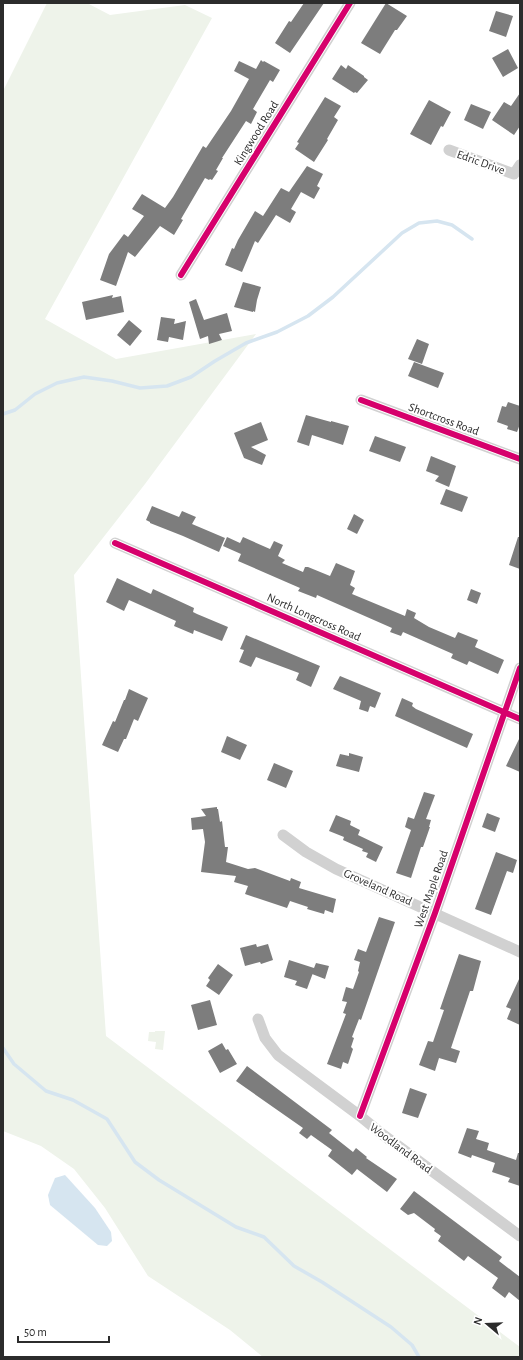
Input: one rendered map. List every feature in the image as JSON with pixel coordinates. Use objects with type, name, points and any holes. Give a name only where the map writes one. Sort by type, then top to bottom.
[{"type":"street","name":"Kingwood Road","points":[[180,275],[350,3]]},
{"type":"street","name":"Edric Drive","points":[[449,150],[517,169]]},
{"type":"street","name":"Shortcross Road","points":[[361,400],[520,459]]},
{"type":"street","name":"North Longcross Road","points":[[115,543],[520,719]]},
{"type":"street","name":"West Maple Road","points":[[360,1116],[435,913],[520,668]]},
{"type":"street","name":"Groveland Road","points":[[283,835],[306,852],[336,868],[520,952]]},
{"type":"street","name":"Woodland Road","points":[[258,1019],[265,1038],[278,1055],[520,1236]]},
{"type":"shaded area","points":[[47,3],[87,3],[110,15],[185,5],[212,18],[45,319],[116,359],[256,334],[145,484],[74,575],[106,1036],[520,1347],[520,1357],[263,1357],[230,1330],[148,1276],[105,1208],[74,1169],[41,1146],[3,1131],[3,91]]},
{"type":"shaded area","points":[[165,1031],[163,1050],[155,1049],[156,1042],[148,1041],[149,1032]]},
{"type":"shaded area","points":[[65,1175],[95,1208],[111,1232],[112,1241],[107,1246],[98,1245],[50,1205],[48,1195],[55,1178]]},
{"type":"building","points":[[304,3],[324,3],[290,53],[275,43],[289,21],[291,22]]},
{"type":"building","points":[[386,3],[407,16],[397,30],[395,30],[380,54],[361,43]]},
{"type":"building","points":[[496,11],[513,16],[506,37],[489,31]]},
{"type":"building","points":[[508,49],[518,68],[503,77],[492,58]]},
{"type":"building","points":[[261,60],[280,70],[273,82],[270,80],[253,109],[257,112],[251,124],[246,121],[222,158],[216,170],[218,171],[212,180],[205,178],[181,219],[183,220],[174,235],[160,226],[135,257],[128,252],[116,286],[100,280],[109,254],[124,234],[128,237],[144,216],[132,209],[142,194],[165,208],[203,146],[206,148],[231,111],[249,79],[234,71],[239,61],[256,69]]},
{"type":"building","points":[[341,65],[346,69],[348,65],[368,80],[357,93],[354,93],[332,79]]},
{"type":"building","points":[[520,93],[520,126],[514,135],[492,120],[504,102],[511,106]]},
{"type":"building","points":[[325,97],[341,106],[334,117],[338,120],[327,139],[328,140],[314,162],[295,149],[299,143],[297,142]]},
{"type":"building","points":[[429,100],[451,112],[443,127],[441,126],[431,145],[410,134]]},
{"type":"building","points":[[471,104],[491,112],[483,129],[464,120]]},
{"type":"building","points":[[307,166],[323,174],[317,186],[320,188],[314,199],[301,192],[291,209],[296,212],[290,223],[276,215],[258,243],[255,241],[242,272],[225,265],[232,248],[234,249],[255,211],[263,216],[281,188],[289,192]]},
{"type":"building","points":[[243,282],[261,287],[255,312],[234,307]]},
{"type":"building","points":[[113,295],[112,298],[121,296],[124,312],[86,320],[82,302]]},
{"type":"building","points":[[196,299],[204,320],[227,313],[232,331],[219,334],[222,340],[209,344],[208,336],[200,339],[189,302]]},
{"type":"building","points":[[161,317],[175,319],[174,324],[186,321],[183,340],[169,337],[168,342],[157,340]]},
{"type":"building","points":[[129,320],[142,331],[130,346],[117,335]]},
{"type":"building","points":[[417,339],[429,344],[422,364],[408,359]]},
{"type":"building","points":[[414,362],[444,373],[438,388],[408,376]]},
{"type":"building","points":[[508,402],[520,406],[520,424],[517,432],[507,429],[508,426],[497,422],[502,406],[506,407]]},
{"type":"building","points":[[306,415],[349,426],[343,445],[312,435],[309,446],[297,442]]},
{"type":"building","points":[[261,422],[268,440],[251,447],[266,455],[262,465],[244,458],[234,433]]},
{"type":"building","points":[[375,436],[406,447],[400,462],[369,451]]},
{"type":"building","points":[[431,456],[456,466],[449,487],[435,481],[439,476],[426,471]]},
{"type":"building","points":[[446,489],[468,497],[462,512],[440,504]]},
{"type":"building","points":[[152,506],[179,517],[182,511],[196,517],[192,524],[225,538],[219,552],[150,523],[146,520]]},
{"type":"building","points":[[354,514],[364,520],[357,534],[347,529]]},
{"type":"building","points":[[227,537],[240,543],[243,537],[270,549],[274,541],[283,545],[278,556],[285,560],[282,563],[303,572],[305,567],[308,567],[330,576],[336,563],[355,571],[350,585],[355,588],[352,594],[405,616],[407,609],[416,613],[414,618],[429,627],[455,638],[458,632],[478,640],[475,647],[504,660],[498,674],[469,661],[467,665],[451,658],[453,654],[403,632],[401,636],[390,632],[392,628],[317,595],[316,598],[298,591],[300,588],[238,561],[241,554],[223,546]]},
{"type":"building","points":[[518,537],[520,537],[520,569],[509,565]]},
{"type":"building","points":[[117,578],[151,594],[153,589],[194,608],[193,612],[228,627],[222,641],[194,630],[193,634],[174,626],[176,621],[129,600],[124,611],[106,602]]},
{"type":"building","points":[[471,589],[481,593],[477,604],[467,600]]},
{"type":"building","points":[[246,635],[320,666],[311,687],[296,680],[299,673],[256,657],[251,667],[239,662],[244,650],[240,649]]},
{"type":"building","points":[[340,676],[381,693],[375,708],[370,706],[368,712],[359,709],[361,701],[333,689]]},
{"type":"building","points":[[129,689],[148,698],[138,721],[134,719],[126,739],[124,739],[118,752],[102,745],[113,721],[115,722]]},
{"type":"building","points":[[402,698],[413,703],[412,706],[416,709],[473,734],[467,748],[395,716]]},
{"type":"building","points":[[227,736],[247,745],[240,760],[221,752]]},
{"type":"building","points":[[520,737],[520,772],[506,766]]},
{"type":"building","points":[[349,753],[363,757],[359,772],[336,766],[340,754],[349,756]]},
{"type":"building","points":[[274,763],[293,771],[286,788],[267,780]]},
{"type":"building","points":[[424,792],[435,795],[426,819],[431,820],[430,827],[423,847],[421,847],[411,878],[396,873],[411,830],[405,827],[408,817],[414,819]]},
{"type":"building","points":[[217,807],[220,822],[222,821],[225,847],[228,847],[226,862],[248,869],[255,868],[290,881],[291,878],[301,882],[299,888],[336,899],[333,913],[325,910],[324,914],[307,909],[308,907],[290,901],[287,908],[245,894],[248,886],[234,882],[236,876],[201,872],[205,842],[203,829],[192,830],[191,818],[206,816],[201,809]]},
{"type":"building","points":[[487,813],[500,818],[495,832],[482,827]]},
{"type":"building","points":[[336,815],[351,821],[350,825],[360,830],[358,835],[383,847],[376,862],[366,857],[368,853],[362,851],[363,849],[343,840],[344,837],[329,831]]},
{"type":"building","points":[[496,852],[517,860],[513,873],[507,871],[491,915],[475,909]]},
{"type":"building","points":[[379,917],[395,922],[361,1020],[359,1019],[352,1037],[354,1038],[351,1047],[353,1049],[348,1064],[343,1062],[341,1069],[327,1064],[346,1014],[343,1013],[347,1002],[342,1001],[346,987],[353,989],[359,972],[360,962],[354,960],[358,949],[366,952]]},
{"type":"building","points":[[256,944],[257,947],[268,944],[273,960],[261,964],[260,962],[245,966],[240,948]]},
{"type":"building","points":[[459,954],[481,961],[473,991],[470,991],[451,1048],[460,1051],[456,1063],[439,1058],[435,1071],[419,1065],[428,1041],[433,1042],[444,1010],[440,1009]]},
{"type":"building","points":[[289,960],[314,968],[316,963],[329,966],[325,979],[312,974],[307,989],[295,985],[297,981],[284,977]]},
{"type":"building","points":[[218,964],[233,975],[219,995],[206,986],[210,980],[208,978]]},
{"type":"building","points":[[520,977],[520,1025],[507,1019],[511,1009],[506,1007]]},
{"type":"building","points":[[210,1000],[217,1025],[198,1030],[191,1005]]},
{"type":"building","points":[[222,1043],[226,1050],[228,1049],[237,1064],[220,1073],[208,1051]]},
{"type":"building","points":[[247,1066],[332,1130],[329,1133],[353,1152],[356,1148],[367,1157],[366,1158],[397,1179],[387,1192],[357,1169],[352,1175],[328,1156],[332,1150],[311,1135],[307,1139],[299,1133],[303,1128],[236,1081]]},
{"type":"building","points":[[410,1088],[427,1094],[418,1118],[402,1113]]},
{"type":"building","points":[[467,1128],[479,1131],[476,1139],[489,1143],[487,1150],[516,1160],[518,1153],[520,1153],[520,1186],[508,1182],[510,1178],[492,1172],[495,1163],[472,1155],[471,1158],[458,1153]]},
{"type":"building","points":[[414,1191],[502,1257],[499,1261],[520,1277],[520,1301],[509,1292],[505,1298],[492,1288],[498,1278],[468,1256],[464,1261],[438,1241],[441,1236],[434,1231],[435,1229],[414,1213],[408,1215],[400,1209]]},
{"type":"waterway","points":[[3,414],[15,410],[35,394],[57,383],[84,377],[112,381],[140,388],[167,386],[191,377],[246,343],[277,332],[308,316],[333,297],[402,233],[419,223],[437,221],[452,225],[472,239]]},
{"type":"waterway","points":[[3,1048],[14,1064],[46,1091],[73,1100],[107,1119],[135,1162],[159,1180],[236,1227],[264,1237],[294,1266],[322,1282],[391,1327],[412,1345],[419,1357]]},
{"type":"cycle path","points":[[181,275],[350,3]]},
{"type":"cycle path","points":[[361,400],[520,459]]},
{"type":"cycle path","points":[[115,543],[520,719]]},
{"type":"cycle path","points":[[360,1116],[435,913],[520,668]]}]
